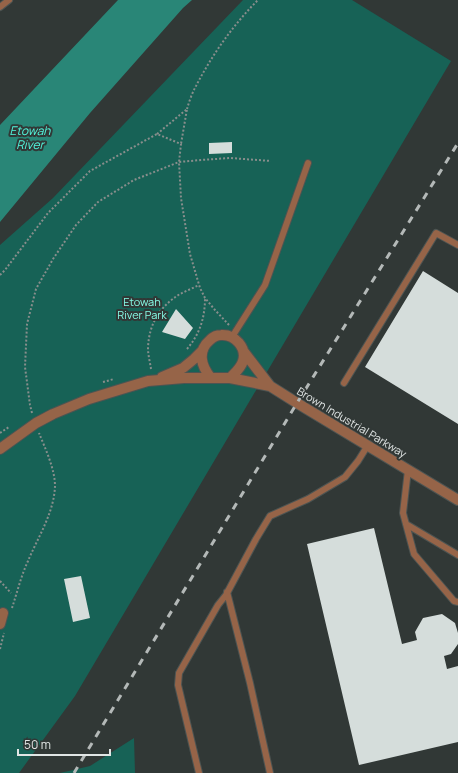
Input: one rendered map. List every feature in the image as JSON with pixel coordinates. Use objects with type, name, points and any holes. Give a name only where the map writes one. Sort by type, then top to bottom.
[{"type":"street","points":[[0,449],[36,423],[53,414],[89,399],[153,380],[183,368],[203,350],[207,342],[213,337],[235,333],[236,339],[244,352],[240,368],[230,378]]},
{"type":"street","points":[[203,350],[202,358],[204,366],[211,378]]},
{"type":"street","name":"Brown Industrial Parkway","points":[[244,352],[270,386],[458,500]]},
{"type":"street","points":[[153,380],[230,378],[270,386]]},
{"type":"street","points":[[2,628],[7,612]]},
{"type":"lane","points":[[0,7],[9,0]]},
{"type":"lane","points":[[235,333],[265,285],[308,163]]},
{"type":"lane","points":[[344,383],[436,233],[458,245]]},
{"type":"lane","points":[[199,773],[178,685],[179,673],[270,516],[308,498],[345,477],[358,461],[368,445]]},
{"type":"lane","points":[[408,470],[403,513],[414,554],[454,601],[458,602]]},
{"type":"lane","points":[[406,524],[458,555]]},
{"type":"lane","points":[[227,592],[250,683],[270,773]]},
{"type":"path","points":[[235,333],[205,298],[199,285],[190,254],[181,198],[179,162],[186,109],[195,87],[216,51],[244,14],[258,0]]},
{"type":"path","points":[[0,274],[5,270],[48,213],[90,172],[157,134],[186,109]]},
{"type":"path","points":[[157,134],[181,144]]},
{"type":"path","points":[[34,418],[30,405],[25,367],[27,324],[36,289],[53,259],[76,225],[98,202],[134,180],[179,162],[230,158],[271,161]]},
{"type":"path","points":[[146,371],[151,369],[148,349],[153,324],[158,313],[168,302],[199,285]]},
{"type":"path","points":[[184,351],[198,333],[205,308],[205,298]]},
{"type":"path","points":[[101,383],[114,378]]},
{"type":"path","points":[[7,612],[49,513],[53,500],[55,485],[51,462],[39,432]]},
{"type":"path","points":[[0,582],[11,593]]},
{"type":"path","points":[[0,650],[2,628]]},
{"type":"green space","name":"Etowah River Park","points":[[243,0],[352,0],[451,61],[75,696],[19,773],[0,773],[0,245],[53,198]]},
{"type":"green space","points":[[134,738],[135,773],[60,773],[90,766]]},
{"type":"water","name":"Etowah River","points":[[118,0],[192,0],[183,8],[90,113],[0,222],[0,125]]},
{"type":"building","points":[[232,142],[232,153],[209,154],[209,143]]},
{"type":"building","points":[[423,271],[458,293],[458,424],[365,367]]},
{"type":"building","points":[[176,309],[193,328],[185,339],[162,332]]},
{"type":"building","points":[[374,528],[402,644],[417,640],[415,632],[423,618],[442,614],[455,623],[458,633],[458,644],[451,654],[444,656],[447,669],[458,666],[458,742],[359,765],[307,544]]},
{"type":"building","points":[[81,576],[90,618],[73,622],[64,579]]},
{"type":"railway","points":[[74,773],[297,403],[458,143]]}]
